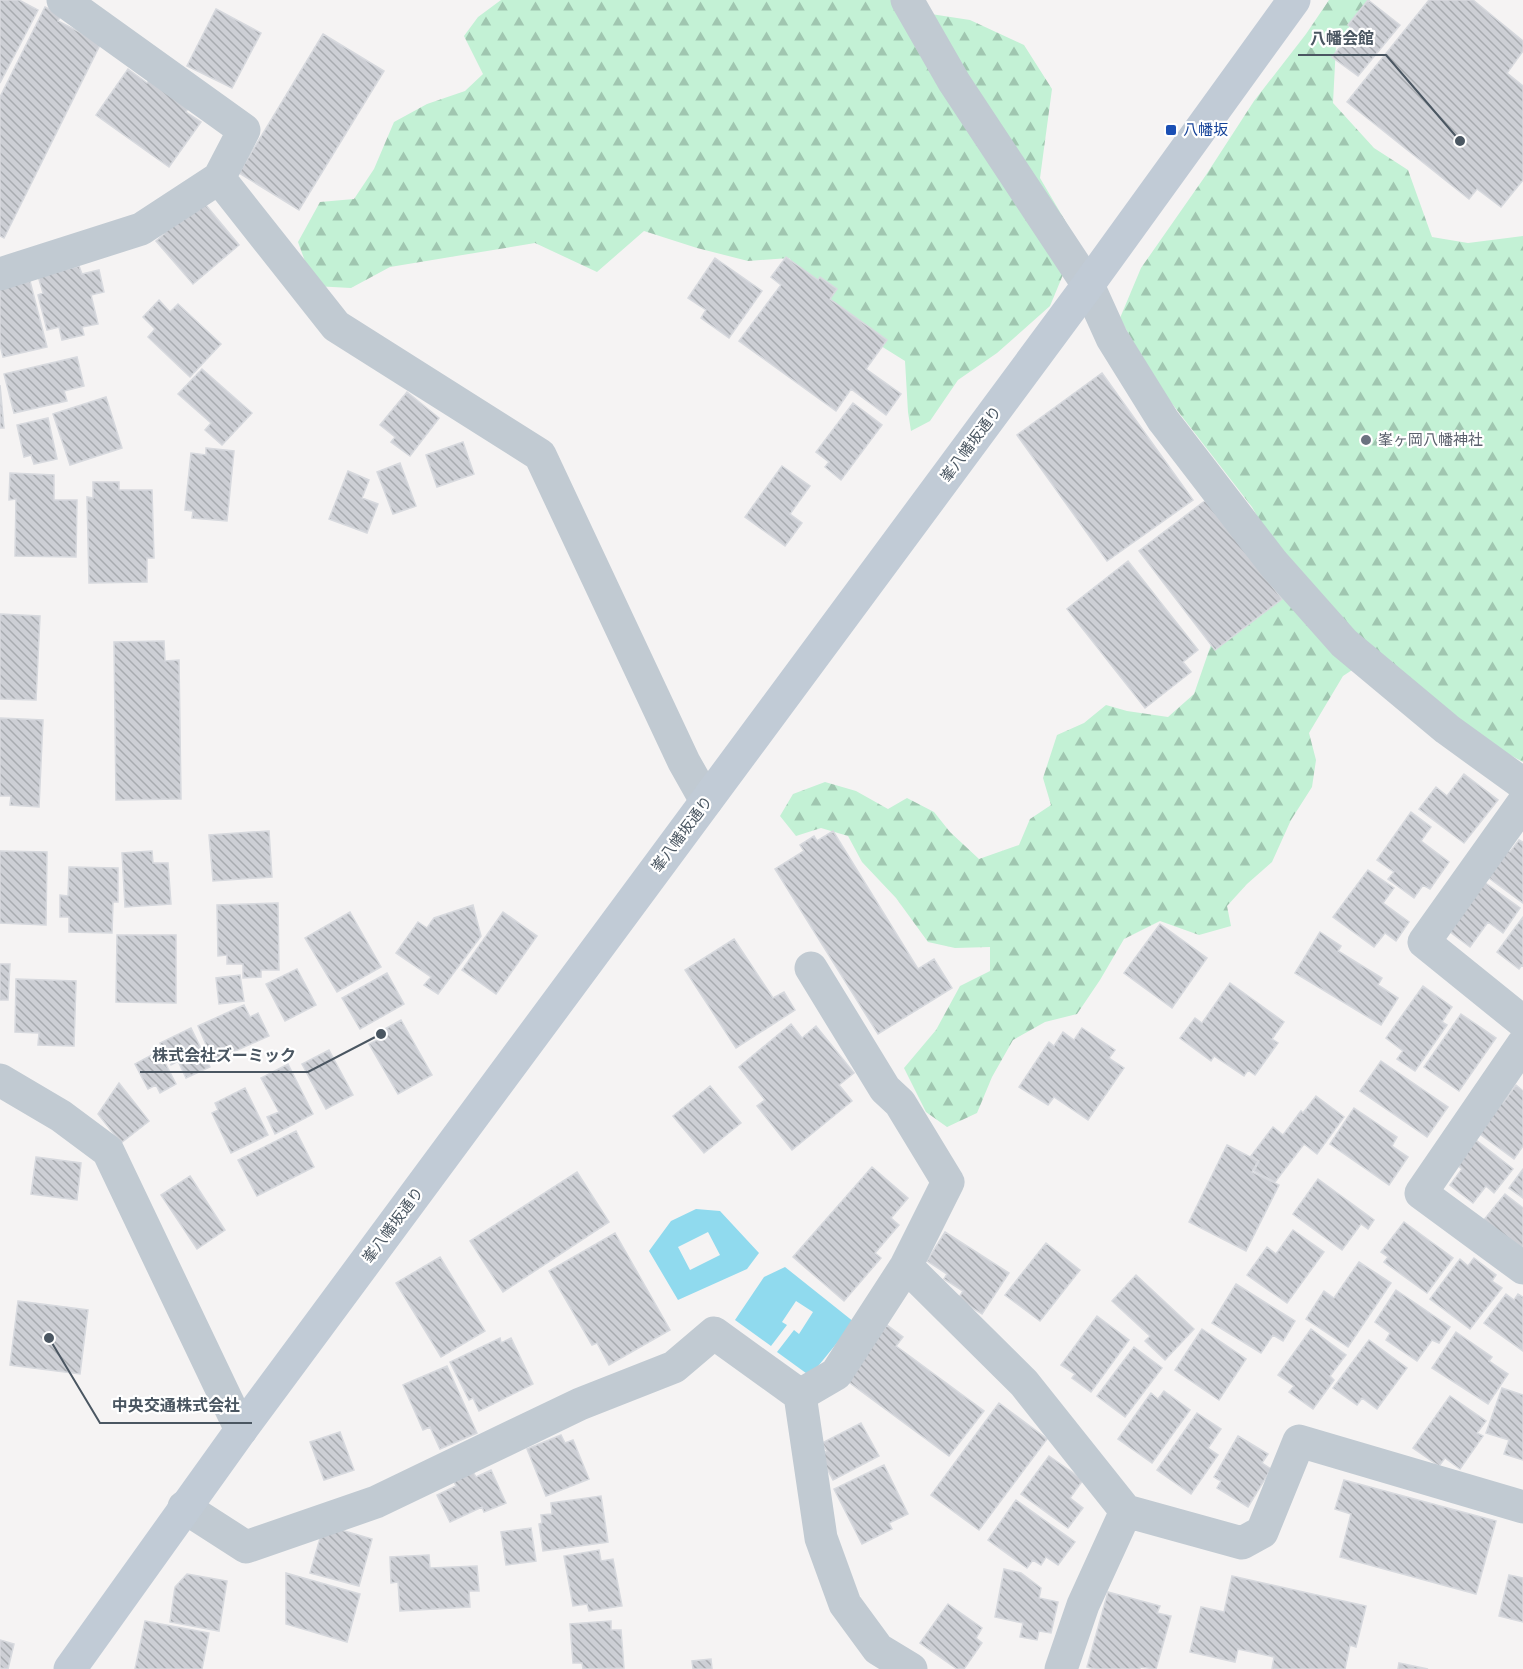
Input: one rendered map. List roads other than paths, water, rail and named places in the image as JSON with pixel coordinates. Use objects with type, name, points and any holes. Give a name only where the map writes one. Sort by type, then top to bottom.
[{"type":"street","points":[[0,274],[141,229],[219,178],[244,130],[63,0]]},
{"type":"street","points":[[907,0],[954,82],[1088,285],[1112,338],[1163,420],[1273,563],[1344,643],[1447,729],[1523,784]]},
{"type":"street","name":"峯八幡坂通り","points":[[70,1669],[184,1507],[1088,285],[1294,0]]},
{"type":"street","points":[[219,178],[336,326],[540,455],[684,762],[706,801]]},
{"type":"street","points":[[1523,803],[1424,942],[1523,1022]]},
{"type":"street","points":[[800,1395],[836,1374],[906,1266],[948,1182],[900,1102],[885,1089],[812,968]]},
{"type":"street","points":[[1523,1044],[1421,1193],[1523,1269]]},
{"type":"street","points":[[1,1081],[61,1116],[108,1151],[241,1430]]},
{"type":"street","points":[[906,1266],[1024,1383],[1126,1511],[1242,1543],[1262,1532],[1299,1441],[1523,1507]]},
{"type":"street","points":[[184,1507],[246,1547],[376,1502],[580,1404],[674,1367],[714,1334],[800,1395],[821,1538],[845,1604],[878,1649],[911,1669]]},
{"type":"street","points":[[1061,1669],[1083,1605],[1126,1511]]},
{"type":"water","points":[[696,1209],[720,1211],[759,1253],[747,1269],[678,1300],[649,1251],[671,1221]],"holes":[[[708,1232],[720,1255],[690,1270],[678,1247]]]},
{"type":"water","points":[[785,1267],[854,1322],[810,1376],[777,1352],[794,1330],[799,1334],[813,1312],[796,1301],[782,1322],[787,1325],[771,1346],[735,1320],[764,1277]]},
{"type":"place","name":"八幡坂","points":[[1171,130]]},
{"type":"place","name":"八幡会館","points":[[1460,141]]},
{"type":"place","name":"峯ヶ岡八幡神社","points":[[1366,440]]},
{"type":"place","name":"株式会社ズーミック","points":[[381,1034]]},
{"type":"place","name":"中央交通株式会社","points":[[49,1338]]}]
